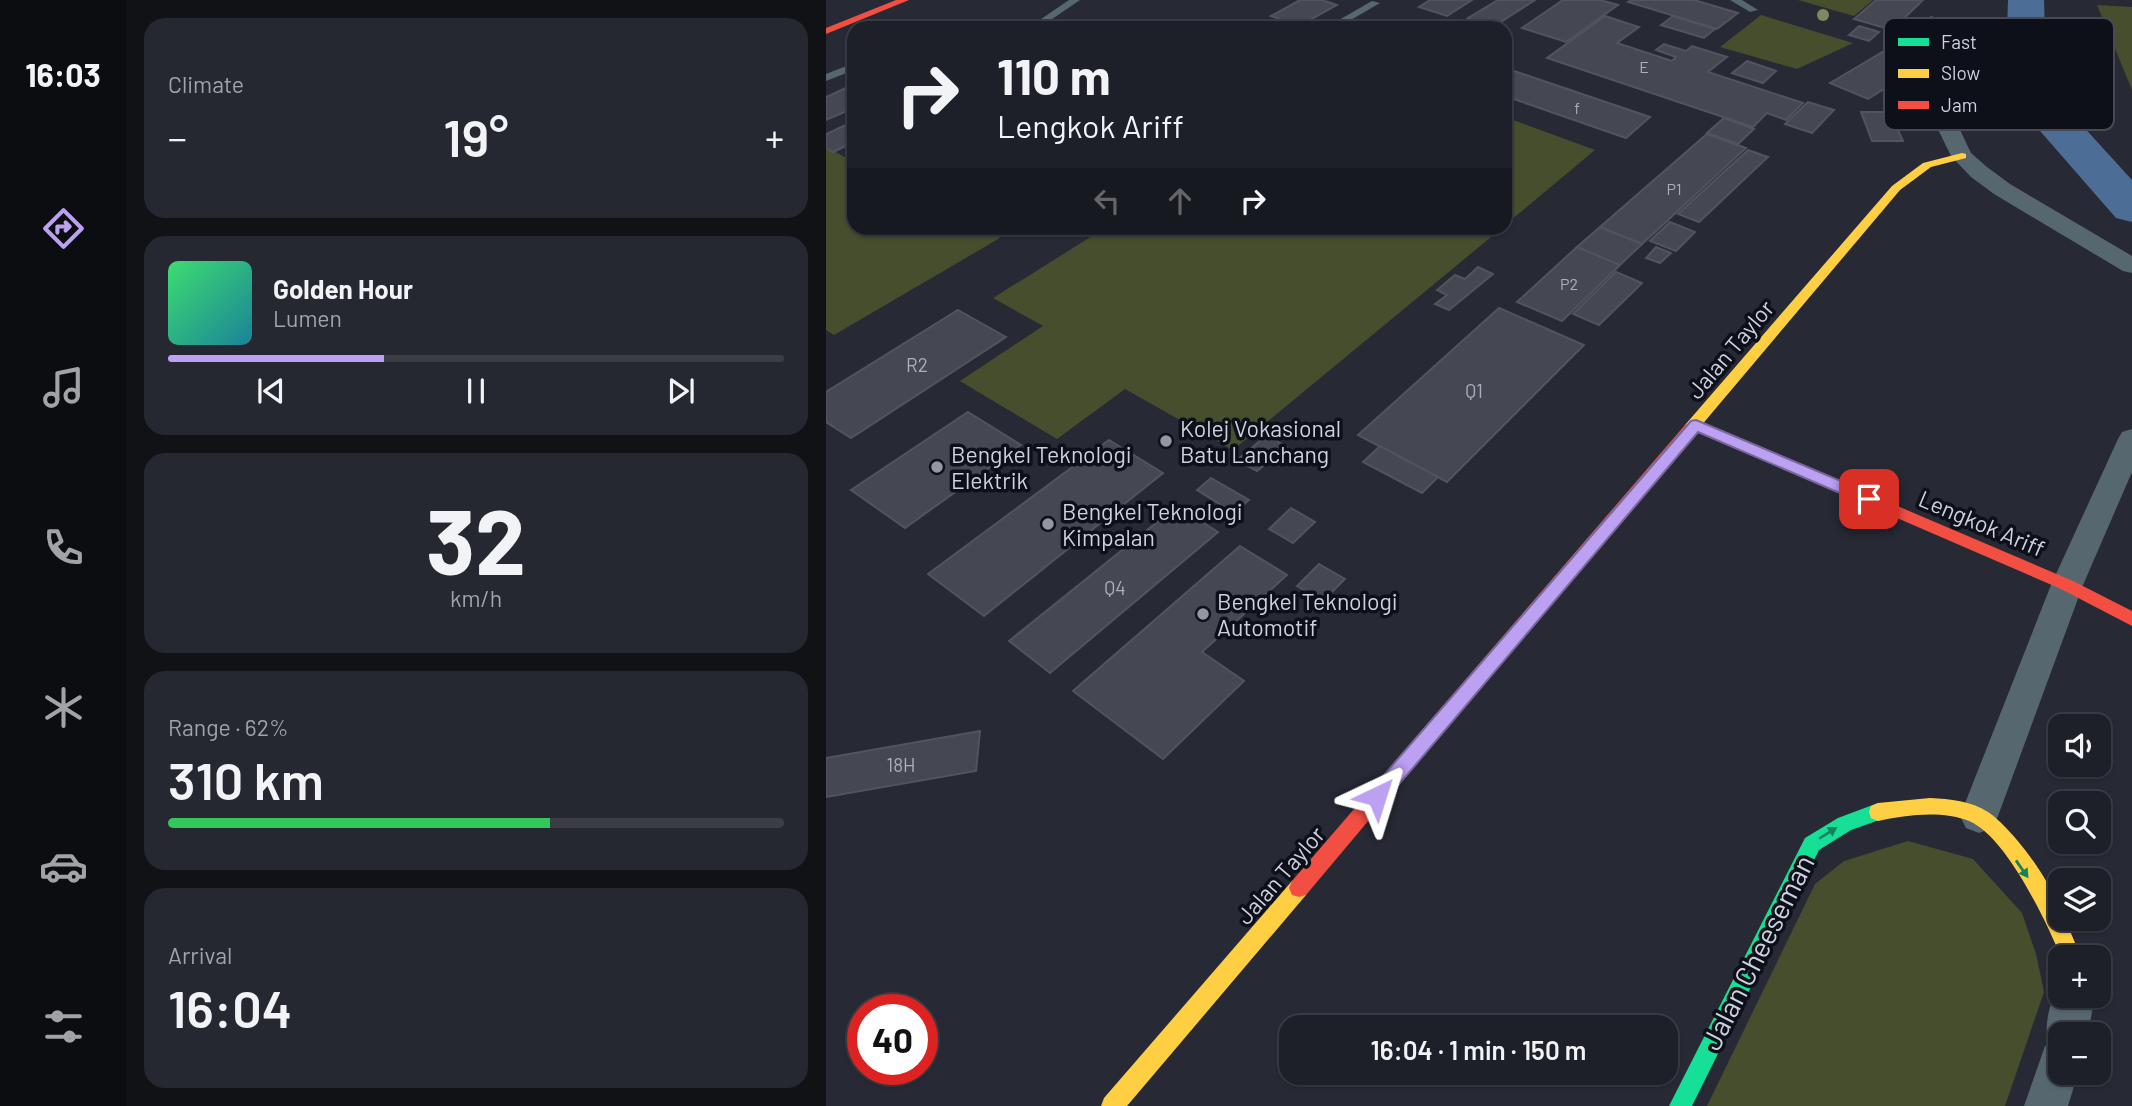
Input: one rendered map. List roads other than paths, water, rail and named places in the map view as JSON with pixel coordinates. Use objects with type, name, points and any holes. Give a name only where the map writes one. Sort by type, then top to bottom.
[{"type":"street","points":[[851,21],[904,0]]},
{"type":"street","points":[[826,31],[847,23]]},
{"type":"street","points":[[1950,130],[1962,156],[2003,189],[2132,266]]},
{"type":"street","name":"Jalan Taylor","points":[[1112,1106],[1896,188],[1927,165],[1962,156]]},
{"type":"street","name":"Lengkok Ariff","points":[[1696,425],[2067,584],[2132,619]]},
{"type":"street","points":[[2066,945],[2052,913],[1997,834],[1979,816],[2067,584],[2132,439]]},
{"type":"street","name":"Jalan Cheeseman","points":[[1680,1106],[1812,844],[1853,819],[1897,808],[1943,807],[1979,816]]},
{"type":"street","points":[[2046,1106],[2053,1085]]},
{"type":"lane","points":[[1044,21],[1075,0]]},
{"type":"lane","points":[[1735,0],[1754,10]]},
{"type":"lane","points":[[1343,21],[1375,3]]},
{"type":"lane","points":[[826,78],[847,69]]},
{"type":"waterway","points":[[2026,0],[2026,18]]},
{"type":"waterway","points":[[2062,130],[2132,208]]},
{"type":"place","name":"Kolej Vokasional Batu Lanchang","points":[[1166,441]]},
{"type":"place","name":"Bengkel Teknologi Elektrik","points":[[937,467]]},
{"type":"place","name":"Bengkel Teknologi Kimpalan","points":[[1048,524]]},
{"type":"place","name":"Bengkel Teknologi Automotif","points":[[1203,614]]}]
